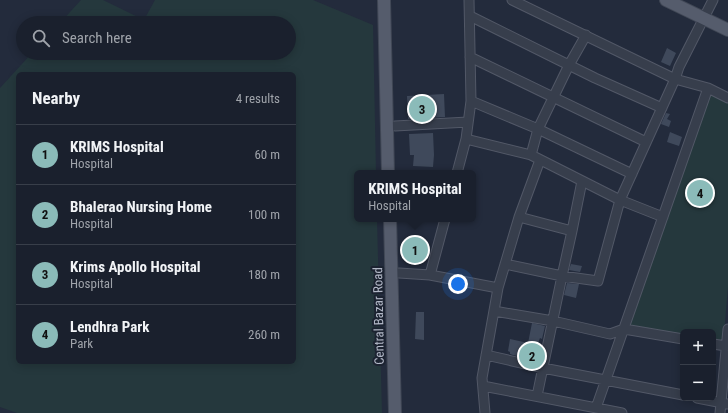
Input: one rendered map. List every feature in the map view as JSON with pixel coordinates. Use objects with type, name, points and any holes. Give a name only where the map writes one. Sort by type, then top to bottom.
[{"type":"main road","points":[[384,0],[388,170]]},
{"type":"main road","points":[[392,0],[396,170]]},
{"type":"main road","points":[[666,0],[728,22]]},
{"type":"main road","points":[[683,0],[728,30]]},
{"type":"main road","name":"Central Bazar Road","points":[[390,222],[394,413]]},
{"type":"main road","name":"Central Bazar Road","points":[[397,222],[402,413]]},
{"type":"street","points":[[458,170],[466,139],[470,101],[469,0]]},
{"type":"street","points":[[512,0],[675,78],[708,88],[728,98]]},
{"type":"street","points":[[505,264],[562,276],[598,281],[620,200],[679,67],[713,0]]},
{"type":"street","points":[[470,16],[569,66],[662,108]]},
{"type":"street","points":[[531,155],[538,129],[586,35]]},
{"type":"street","points":[[470,56],[646,142]]},
{"type":"street","points":[[596,408],[708,88]]},
{"type":"street","points":[[470,101],[538,129],[632,174]]},
{"type":"street","points":[[395,126],[468,122]]},
{"type":"street","points":[[466,139],[531,155],[620,200],[663,217]]},
{"type":"street","points":[[485,413],[482,378],[498,288],[519,217],[540,160]]},
{"type":"street","points":[[538,396],[552,321],[582,181]]},
{"type":"street","points":[[519,217],[572,232]]},
{"type":"street","points":[[430,275],[444,222]]},
{"type":"street","points":[[399,273],[430,275],[498,288]]},
{"type":"street","points":[[494,311],[552,321],[610,334],[624,329],[680,338]]},
{"type":"street","points":[[720,413],[724,404],[728,329]]},
{"type":"street","points":[[716,344],[726,346]]},
{"type":"street","points":[[486,355],[543,368],[680,394]]},
{"type":"street","points":[[483,386],[622,413]]},
{"type":"street","points":[[710,401],[724,404]]},
{"type":"green space","points":[[81,0],[103,0],[136,16],[66,16]]},
{"type":"green space","points":[[155,0],[313,0],[373,25],[376,170],[354,170],[354,222],[377,222],[382,413],[17,413],[0,407],[0,88],[26,60],[296,60],[296,16],[146,16]]},
{"type":"green space","points":[[708,88],[728,98],[728,287],[723,345],[716,344],[716,329],[680,329],[680,338],[624,329]]},
{"type":"building","points":[[667,48],[676,53],[670,66],[661,62]]},
{"type":"building","points":[[444,94],[445,117],[408,119],[407,96]]},
{"type":"building","points":[[666,113],[670,114],[667,119],[671,121],[669,127],[661,124]]},
{"type":"building","points":[[670,132],[682,137],[679,146],[667,142]]},
{"type":"building","points":[[433,133],[433,167],[413,166],[414,155],[410,155],[409,134]]},
{"type":"building","points":[[571,264],[582,266],[580,272],[569,270]]},
{"type":"building","points":[[567,283],[579,284],[576,298],[564,295]]},
{"type":"building","points":[[416,312],[424,312],[424,340],[415,339]]},
{"type":"building","points":[[532,323],[545,326],[542,339],[540,338],[536,348],[541,349],[538,361],[510,354],[508,351],[510,339],[528,343]]},
{"type":"place","name":"Krims Apollo Hospital","points":[[422,109]]},
{"type":"place","name":"Lendhra Park","points":[[700,193]]},
{"type":"place","name":"KRIMS Hospital","points":[[415,250]]},
{"type":"place","name":"Bhalerao Nursing Home","points":[[532,356]]}]
